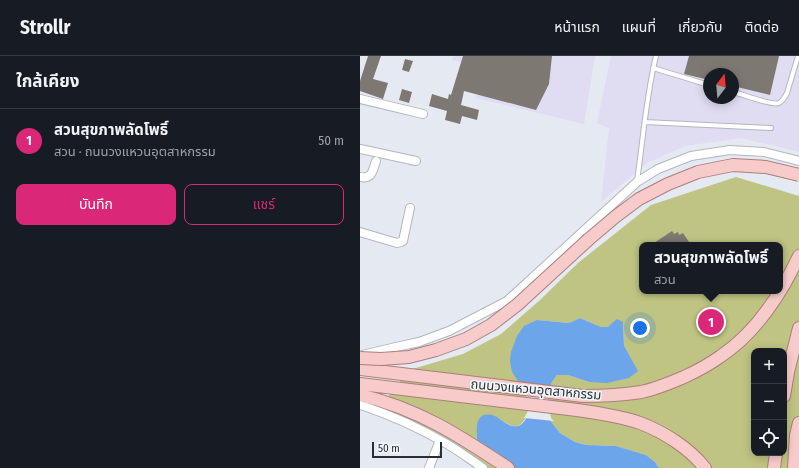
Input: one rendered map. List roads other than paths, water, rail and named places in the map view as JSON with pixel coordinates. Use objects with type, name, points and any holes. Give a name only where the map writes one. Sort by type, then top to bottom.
[{"type":"main road","points":[[360,359],[409,357],[430,352],[466,339],[491,325],[517,305],[615,217],[639,199],[668,184],[698,172],[733,165],[766,167],[799,175]]},
{"type":"main road","name":"ถนนวงแหวนอุตสาหกรรม","points":[[783,287],[799,256]]},
{"type":"main road","name":"ถนนวงแหวนอุตสาหกรรม","points":[[360,369],[583,396],[613,396],[642,392],[669,384],[695,372],[722,356],[746,336],[767,312],[779,294]]},
{"type":"main road","points":[[786,384],[799,328]]},
{"type":"main road","name":"ถนนวงแหวนอุตสาหกรรม","points":[[360,384],[610,415],[640,424],[662,434],[682,446],[702,463],[705,468]]},
{"type":"main road","points":[[360,395],[400,406],[425,417],[476,446],[508,468]]},
{"type":"main road","points":[[794,468],[796,435],[799,422]]},
{"type":"main road","points":[[774,468],[776,456]]},
{"type":"street","points":[[360,99],[423,114]]},
{"type":"street","points":[[360,149],[416,161]]},
{"type":"street","points":[[360,359],[362,355],[419,342],[449,331],[507,301],[637,182],[658,169],[691,156],[730,150],[764,152],[799,160]]},
{"type":"street","points":[[360,177],[364,178],[371,175],[376,161]]},
{"type":"street","points":[[360,232],[397,243],[402,242],[410,208]]},
{"type":"street","points":[[360,402],[361,405],[419,429],[440,440],[483,468]]},
{"type":"street","points":[[429,468],[440,440]]},
{"type":"lane","points":[[637,182],[656,56]]},
{"type":"lane","points":[[739,94],[773,104],[780,102],[787,93],[798,56]]},
{"type":"lane","points":[[653,68],[703,83]]},
{"type":"lane","points":[[645,122],[771,128]]},
{"type":"water","points":[[580,318],[601,327],[608,327],[617,319],[623,322],[624,346],[638,371],[629,378],[607,383],[589,382],[568,375],[557,375],[552,382],[546,399],[549,419],[560,433],[575,442],[586,445],[616,446],[646,455],[655,462],[659,468],[511,468],[478,446],[477,425],[481,417],[492,415],[510,425],[518,426],[523,423],[528,415],[530,399],[512,372],[510,361],[511,352],[517,336],[524,326],[537,320],[569,323]]},
{"type":"place","name":"สวนสุขภาพลัดโพธิ์","points":[[711,322]]}]
